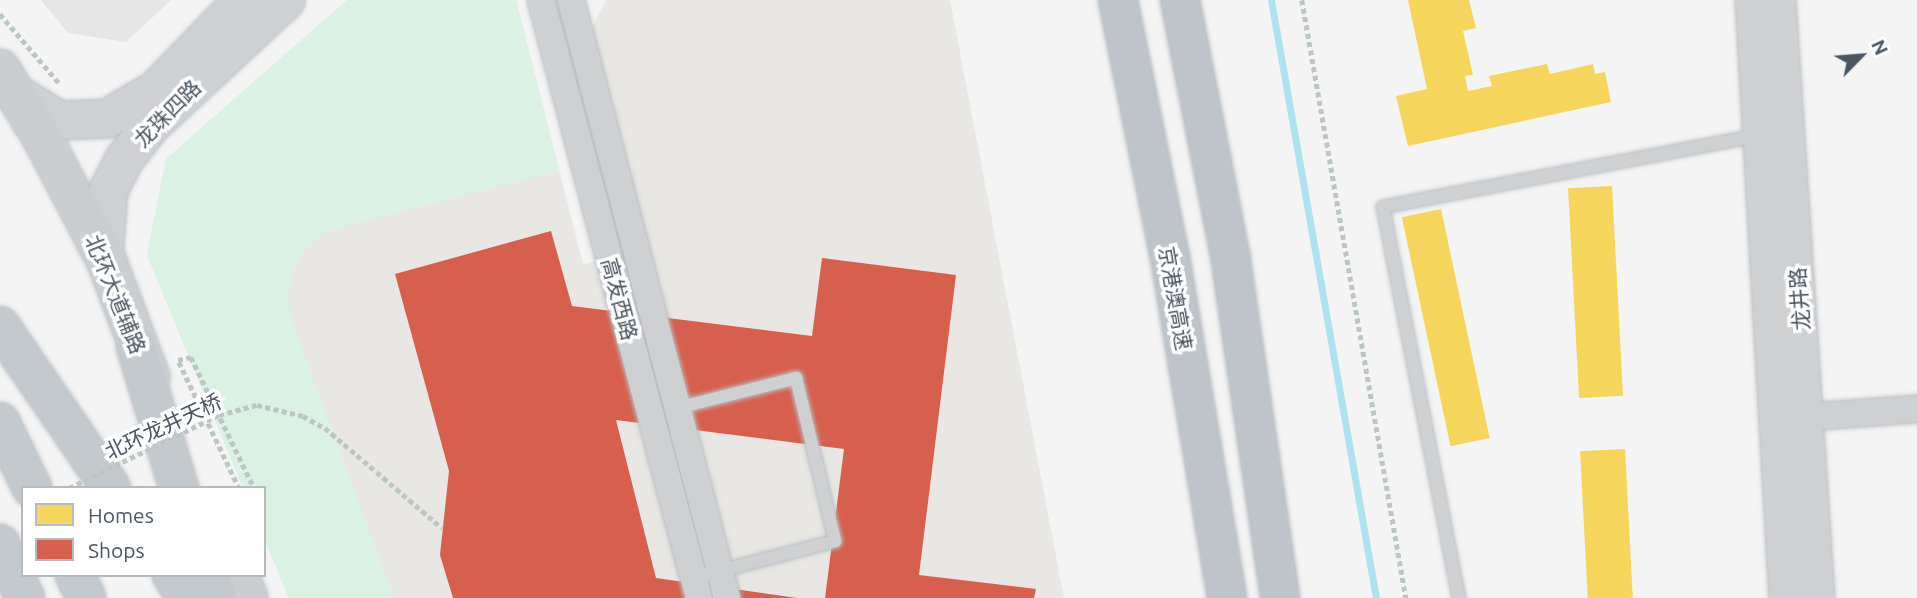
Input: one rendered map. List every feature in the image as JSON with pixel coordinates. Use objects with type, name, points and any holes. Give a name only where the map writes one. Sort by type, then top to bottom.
[{"type":"highway","name":"京港澳高速","points":[[1118,0],[1170,257],[1227,598]]},
{"type":"highway","points":[[1180,0],[1231,261],[1280,598]]},
{"type":"highway","points":[[0,326],[110,486]]},
{"type":"highway","points":[[154,347],[179,486]]},
{"type":"highway","points":[[0,422],[32,486]]},
{"type":"highway","points":[[0,544],[25,598]]},
{"type":"highway","points":[[76,577],[86,598]]},
{"type":"highway","points":[[173,577],[187,598]]},
{"type":"highway","points":[[210,577],[217,598]]},
{"type":"main road","name":"龙珠四路","points":[[7,81],[59,120],[107,118],[164,82],[242,0]]},
{"type":"main road","name":"龙珠四路","points":[[103,255],[108,190],[123,160],[151,124],[285,0]]},
{"type":"main road","name":"北环大道辅路","points":[[7,81],[154,347],[199,486]]},
{"type":"main road","points":[[240,577],[248,598]]},
{"type":"street","name":"高发西路","points":[[541,0],[696,588]]},
{"type":"street","name":"高发西路","points":[[571,0],[727,598]]},
{"type":"street","name":"龙井路","points":[[1752,0],[1786,598]]},
{"type":"street","name":"龙井路","points":[[1778,0],[1808,417],[1817,598]]},
{"type":"street","points":[[1808,417],[1917,409]]},
{"type":"lane","points":[[1459,598],[1383,207],[1760,135]]},
{"type":"lane","points":[[651,414],[796,378],[835,541],[720,570],[696,588]]},
{"type":"path","points":[[1302,0],[1406,598]]},
{"type":"path","points":[[0,14],[64,90]]},
{"type":"path","points":[[154,347],[178,360],[238,486]]},
{"type":"path","points":[[178,360],[191,357],[253,486]]},
{"type":"path","name":"北环龙井天桥","points":[[73,486],[219,415],[257,405],[303,416],[352,449],[442,528]]},
{"type":"shaded area","points":[[41,0],[171,0],[126,42],[68,33]]},
{"type":"shaded area","points":[[347,0],[516,0],[583,264],[641,250],[590,32],[606,0],[950,0],[1064,598],[289,598],[266,543],[266,486],[242,486],[147,255],[166,159]]},
{"type":"green space","points":[[347,0],[516,0],[559,171],[327,232],[306,248],[292,273],[288,299],[294,326],[394,598],[289,598],[266,543],[266,486],[242,486],[147,255],[166,159]]},
{"type":"building: Homes","points":[[1408,0],[1469,0],[1476,28],[1463,31],[1473,75],[1465,76],[1468,91],[1492,86],[1489,76],[1547,64],[1550,74],[1593,64],[1595,74],[1605,72],[1611,102],[1408,146],[1396,96],[1427,89]]},
{"type":"building: Homes","points":[[1612,186],[1623,396],[1579,398],[1568,188]]},
{"type":"building: Homes","points":[[1441,209],[1490,438],[1451,446],[1402,217]]},
{"type":"building: Homes","points":[[1625,449],[1633,598],[1588,598],[1580,451]]},
{"type":"building: Shops","points":[[551,231],[572,306],[812,336],[822,258],[956,275],[919,575],[1036,589],[1034,598],[825,598],[844,449],[616,420],[656,578],[797,598],[453,598],[440,555],[449,471],[395,274]]},
{"type":"waterway","points":[[1271,0],[1376,598]]}]
